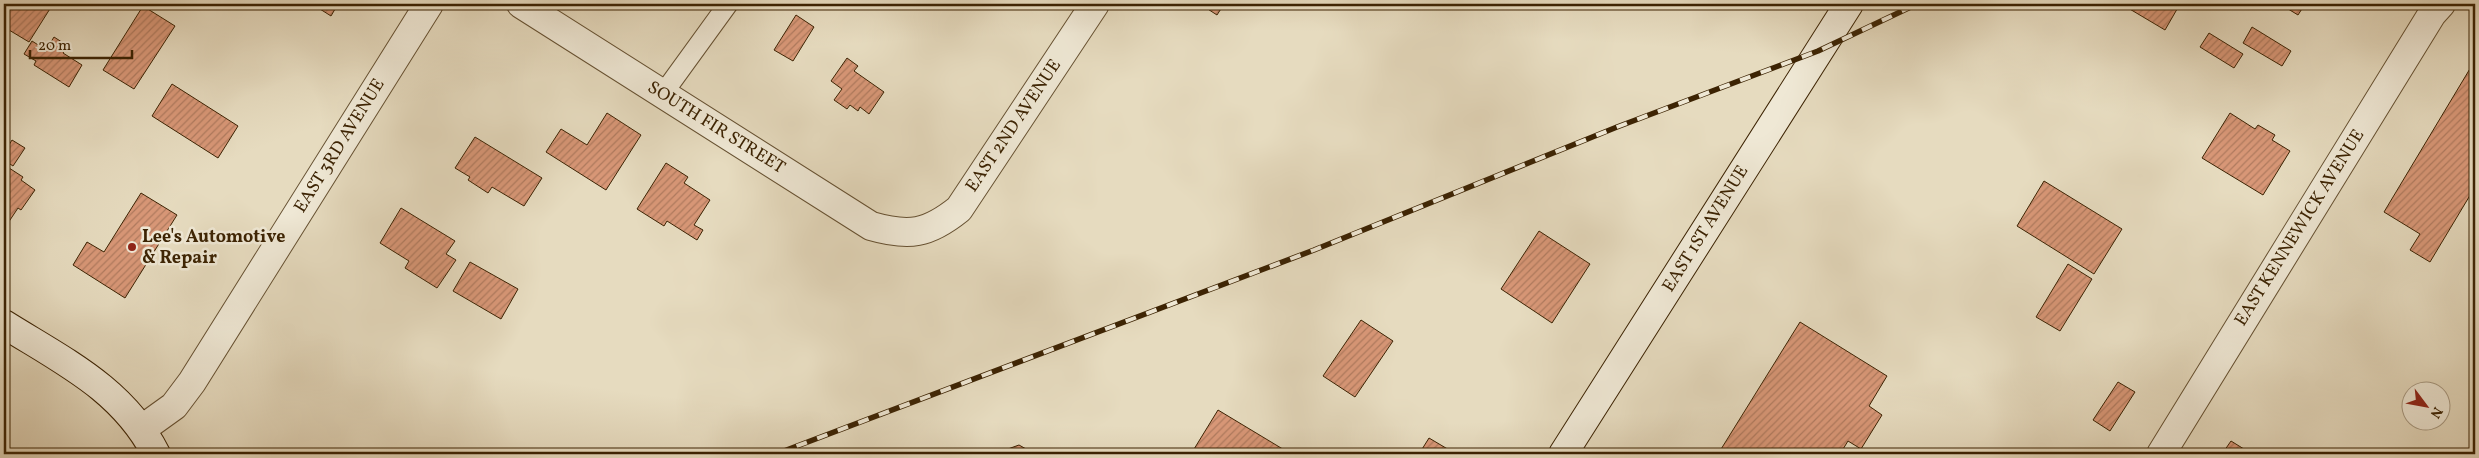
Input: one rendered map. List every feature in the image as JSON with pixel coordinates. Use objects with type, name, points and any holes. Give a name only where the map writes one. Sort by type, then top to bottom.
[{"type":"street","name":"EAST 3RD AVENUE","points":[[142,429],[174,406],[192,382],[429,4]]},
{"type":"street","name":"SOUTH FIR STREET","points":[[521,4],[871,226],[896,233],[918,231]]},
{"type":"street","name":"EAST 2ND AVENUE","points":[[918,231],[939,225],[959,209],[1095,4]]},
{"type":"street","name":"EAST 1ST AVENUE","points":[[1563,454],[1849,4]]},
{"type":"street","name":"EAST KENNEWICK AVENUE","points":[[2161,454],[2432,14],[2441,4]]},
{"type":"street","points":[[4,324],[104,388],[123,405],[142,429],[156,454]]},
{"type":"lane","points":[[662,94],[728,4]]},
{"type":"building","points":[[4,4],[53,4],[29,42],[4,27]]},
{"type":"building","points":[[312,4],[338,4],[331,16]]},
{"type":"building","points":[[1200,4],[1224,4],[1217,15]]},
{"type":"building","points":[[2131,4],[2180,4],[2165,30],[2128,8]]},
{"type":"building","points":[[2280,4],[2305,4],[2298,15]]},
{"type":"building","points":[[143,6],[175,26],[134,89],[103,70]]},
{"type":"building","points":[[796,15],[814,27],[793,61],[774,50]]},
{"type":"building","points":[[2252,27],[2291,51],[2282,66],[2243,43]]},
{"type":"building","points":[[2209,33],[2243,54],[2234,68],[2200,47]]},
{"type":"building","points":[[54,37],[68,46],[63,53],[82,65],[69,87],[34,65],[36,61],[24,54],[32,41],[46,50]]},
{"type":"building","points":[[847,58],[858,66],[854,71],[884,92],[869,114],[860,107],[858,111],[850,105],[847,109],[834,100],[842,89],[831,81]]},
{"type":"building","points":[[2471,67],[2475,70],[2475,187],[2430,262],[2410,250],[2420,234],[2384,212]]},
{"type":"building","points":[[172,84],[238,126],[218,158],[152,116]]},
{"type":"building","points":[[607,113],[641,135],[606,190],[546,152],[561,129],[587,145]]},
{"type":"building","points":[[2230,113],[2255,129],[2258,125],[2275,135],[2272,140],[2290,151],[2263,195],[2202,158]]},
{"type":"building","points":[[475,137],[542,178],[524,206],[492,187],[488,193],[468,180],[470,177],[455,168]]},
{"type":"building","points":[[12,140],[25,148],[13,166],[4,160],[4,153]]},
{"type":"building","points":[[666,163],[688,177],[684,183],[710,200],[694,225],[703,230],[697,240],[667,221],[664,226],[637,209]]},
{"type":"building","points":[[6,166],[23,177],[21,180],[35,190],[21,210],[18,208],[8,223],[4,221],[4,169]]},
{"type":"building","points":[[2044,181],[2122,229],[2094,274],[2017,226]]},
{"type":"building","name":"Lee's Automotive & Repair","points":[[141,193],[177,215],[125,298],[73,265],[87,242],[104,252]]},
{"type":"building","points":[[401,208],[455,241],[446,254],[456,260],[437,288],[405,268],[409,261],[380,243]]},
{"type":"building","points":[[1539,231],[1590,264],[1552,323],[1501,289]]},
{"type":"building","points":[[470,262],[518,289],[501,319],[453,291]]},
{"type":"building","points":[[2068,264],[2092,279],[2060,331],[2036,317]]},
{"type":"building","points":[[1361,320],[1393,341],[1355,397],[1323,376]]},
{"type":"building","points":[[1800,322],[1887,376],[1869,406],[1882,415],[1861,449],[1848,441],[1840,454],[1718,454]]},
{"type":"building","points":[[2118,382],[2135,392],[2110,431],[2093,420]]},
{"type":"building","points":[[1218,410],[1291,454],[1191,454]]},
{"type":"building","points":[[1429,438],[1456,454],[1419,454]]},
{"type":"building","points":[[2231,441],[2252,454],[2222,454]]},
{"type":"building","points":[[1019,445],[1035,454],[994,454]]},
{"type":"railway","points":[[776,454],[1314,250],[1617,127],[1818,51],[1917,4]]},
{"type":"place","name":"Lee's Automotive & Repair","points":[[132,247]]}]
